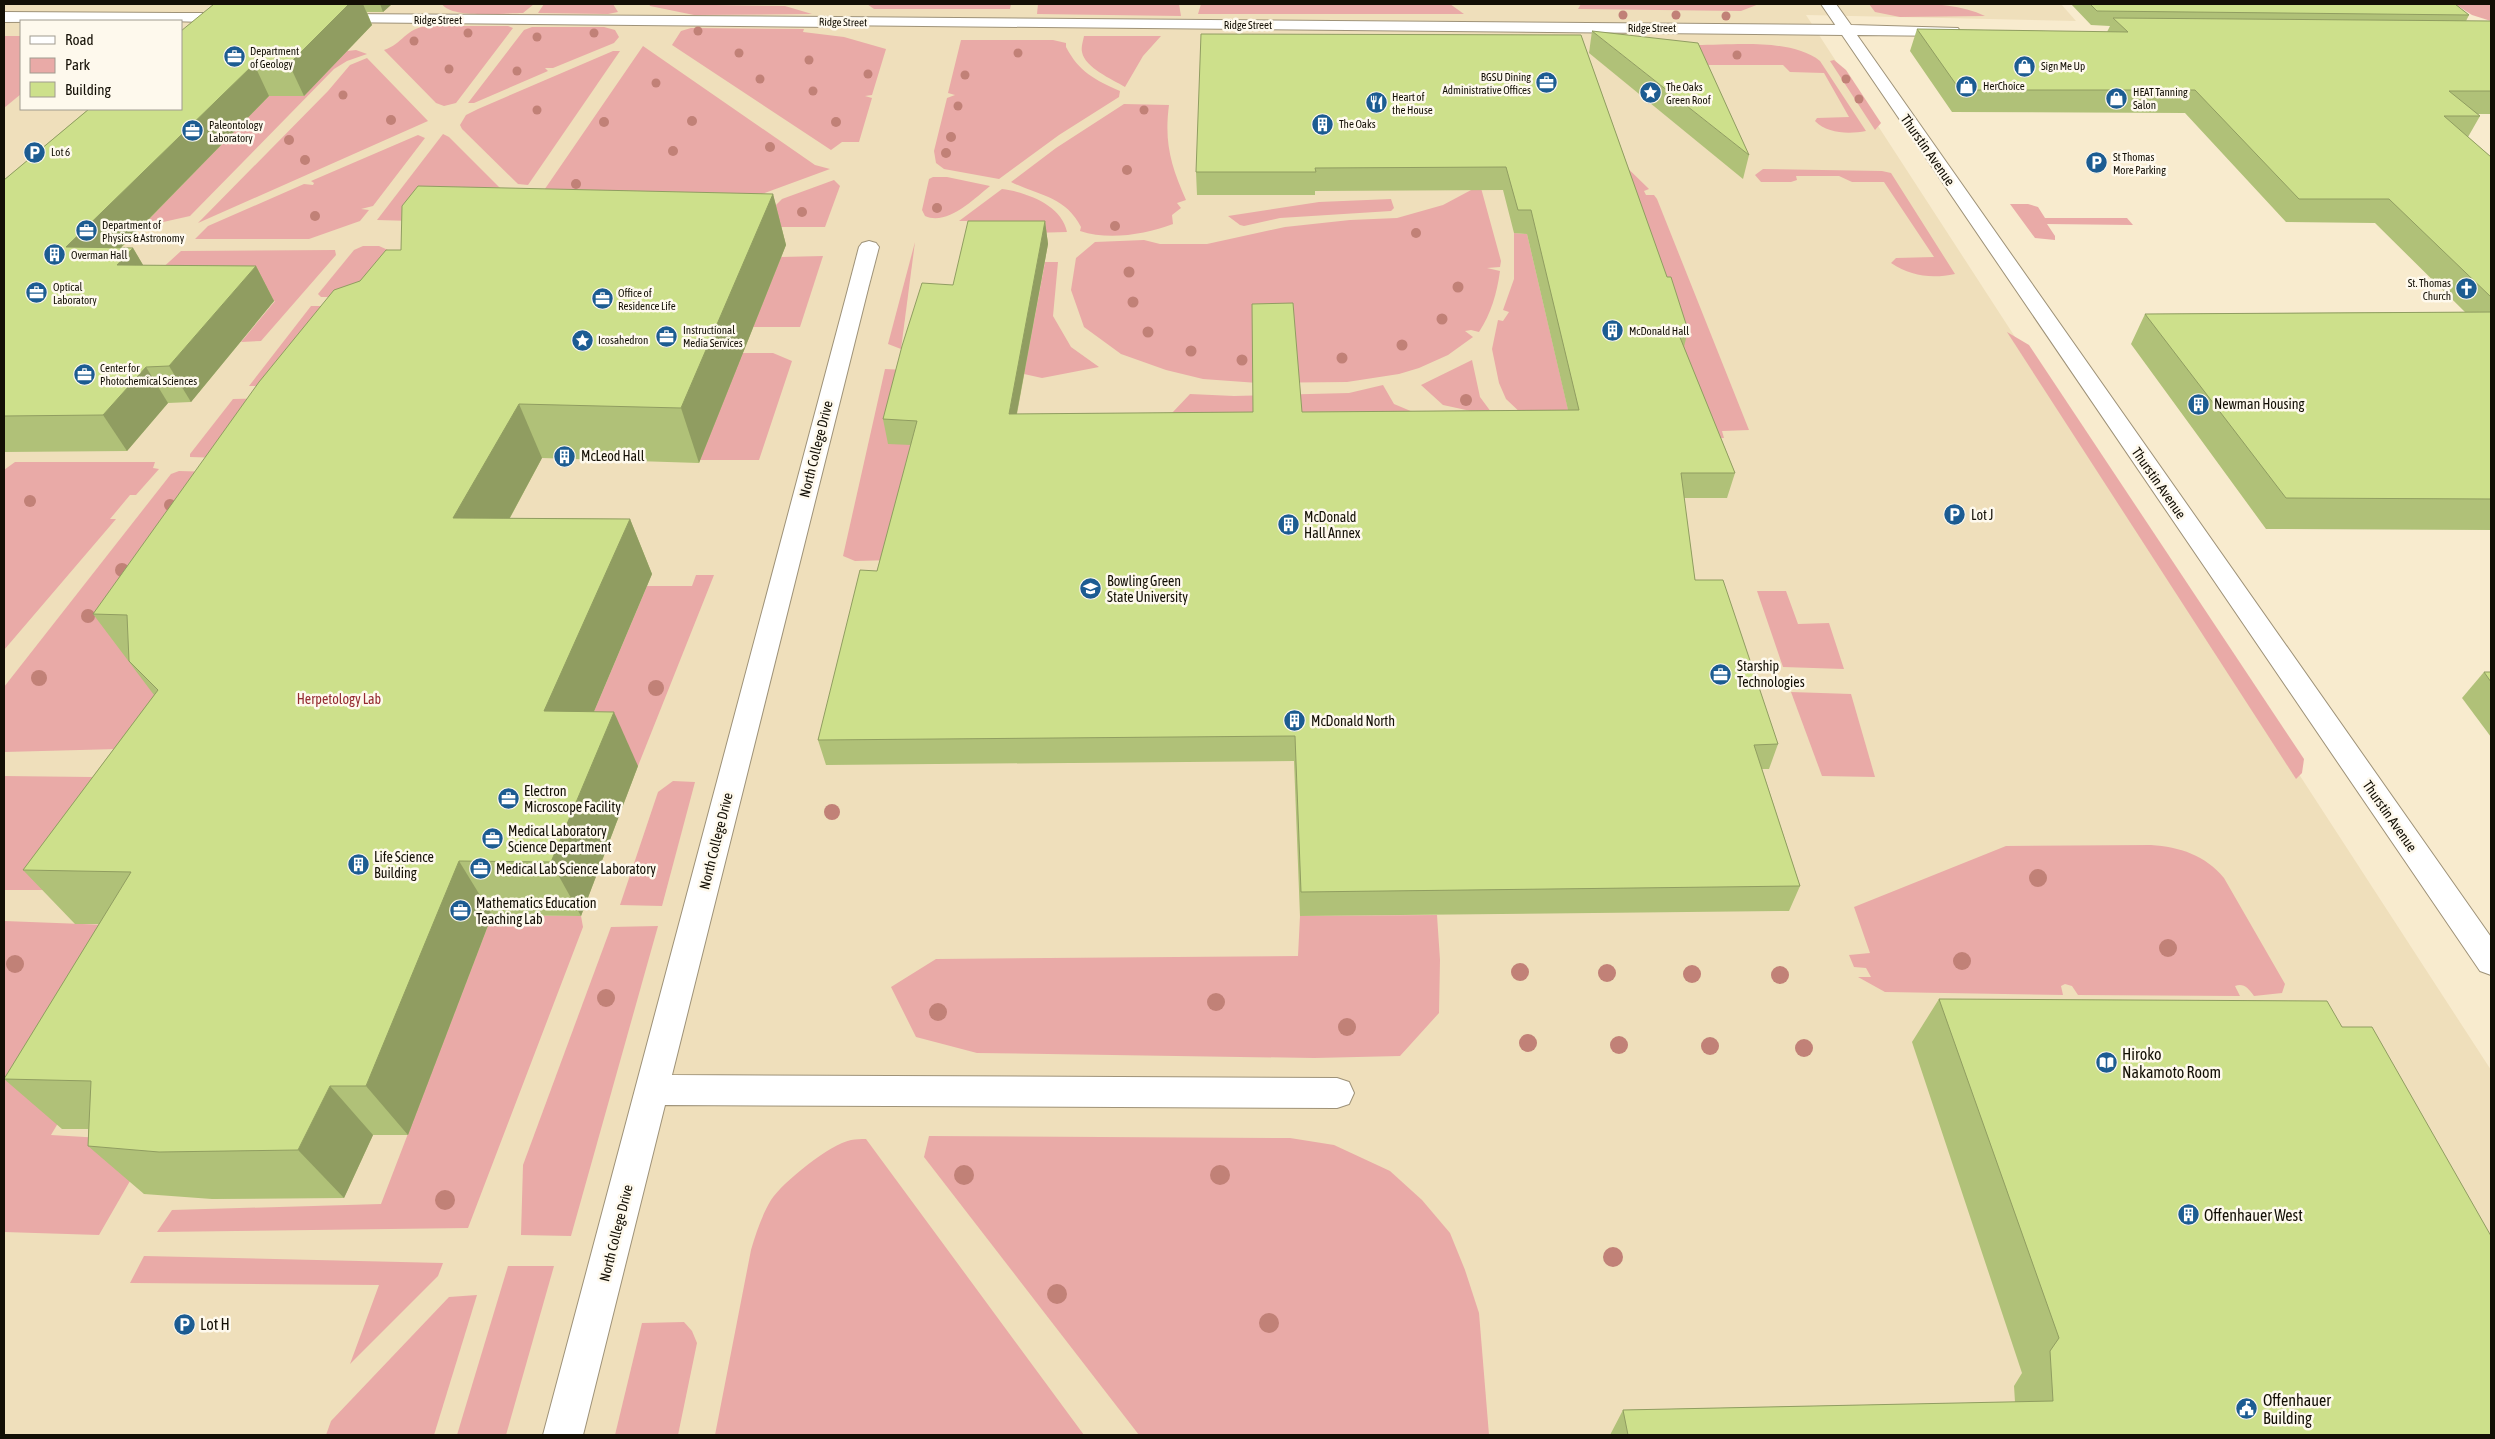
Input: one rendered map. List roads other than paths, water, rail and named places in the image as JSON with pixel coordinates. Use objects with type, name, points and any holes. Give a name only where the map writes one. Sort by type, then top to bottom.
[{"type":"street","name":"Thurstin Avenue","points":[[1828,4],[2491,962]]},
{"type":"street","points":[[4,17],[250,18]]},
{"type":"street","name":"Ridge Street","points":[[317,19],[1972,31]]},
{"type":"street","name":"North College Drive","points":[[563,1435],[869,247]]},
{"type":"street","points":[[652,1090],[1337,1093]]},
{"type":"place","name":"Department of Geology","points":[[234,57]]},
{"type":"place","name":"Sign Me Up","points":[[2025,66]]},
{"type":"place","name":"BGSU Dining Administrative Offices","points":[[1547,83]]},
{"type":"place","name":"HerChoice","points":[[1967,86]]},
{"type":"place","name":"The Oaks Green Roof","points":[[1650,93]]},
{"type":"place","name":"HEAT Tanning Salon","points":[[2117,98]]},
{"type":"place","name":"Heart of the House","points":[[1376,103]]},
{"type":"place","name":"The Oaks","points":[[1323,124]]},
{"type":"place","name":"Paleontology Laboratory","points":[[193,131]]},
{"type":"place","name":"Lot 6","points":[[35,152]]},
{"type":"place","name":"St Thomas More Parking","points":[[2097,163]]},
{"type":"place","name":"Department of Physics & Astronomy","points":[[86,231]]},
{"type":"place","name":"Overman Hall","points":[[55,255]]},
{"type":"place","name":"St. Thomas Church","points":[[2467,289]]},
{"type":"place","name":"Optical Laboratory","points":[[37,293]]},
{"type":"place","name":"Office of Residence Life","points":[[602,299]]},
{"type":"place","name":"McDonald Hall","points":[[1613,331]]},
{"type":"place","name":"Instructional Media Services","points":[[667,336]]},
{"type":"place","name":"Icosahedron","points":[[582,340]]},
{"type":"place","name":"Center for Photochemical Sciences","points":[[84,374]]},
{"type":"place","name":"Newman Housing","points":[[2198,404]]},
{"type":"place","name":"McLeod Hall","points":[[565,456]]},
{"type":"place","name":"Lot J","points":[[1955,515]]},
{"type":"place","name":"McDonald Hall Annex","points":[[1288,525]]},
{"type":"place","name":"Bowling Green State University","points":[[1091,589]]},
{"type":"place","name":"Starship Technologies","points":[[1721,674]]},
{"type":"place","name":"McDonald North","points":[[1295,721]]},
{"type":"place","name":"Electron Microscope Facility","points":[[508,799]]},
{"type":"place","name":"Medical Laboratory Science Department","points":[[492,839]]},
{"type":"place","name":"Life Science Building","points":[[358,865]]},
{"type":"place","name":"Medical Lab Science Laboratory","points":[[480,869]]},
{"type":"place","name":"Mathematics Education Teaching Lab","points":[[460,911]]},
{"type":"place","name":"Hiroko Nakamoto Room","points":[[2106,1063]]},
{"type":"place","name":"Offenhauer West","points":[[2188,1215]]},
{"type":"place","name":"Lot H","points":[[184,1324]]},
{"type":"place","name":"Offenhauer Building","points":[[2247,1409]]},
{"type":"park label","name":"Herpetology Lab","points":[[339,699]]}]
